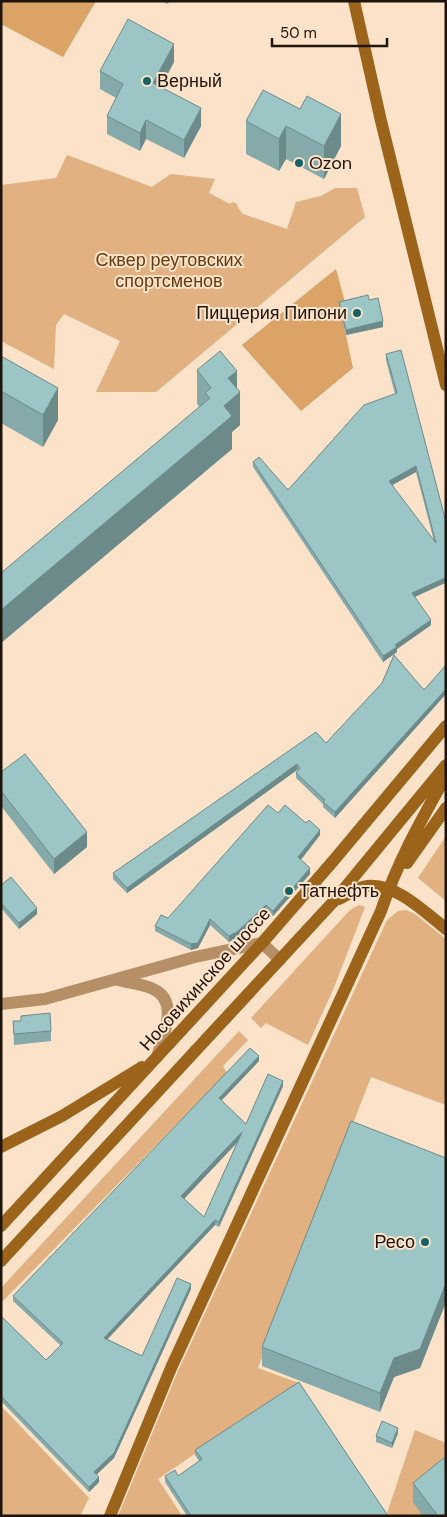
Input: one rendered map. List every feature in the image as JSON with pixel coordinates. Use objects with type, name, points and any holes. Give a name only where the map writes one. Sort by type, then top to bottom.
[{"type":"main road","points":[[354,1],[381,121],[446,386]]},
{"type":"main road","name":"Носовихинское шоссе","points":[[1,1226],[262,943],[446,726]]},
{"type":"main road","points":[[1,1261],[334,901],[446,765]]},
{"type":"main road","points":[[110,1516],[175,1359],[381,911],[388,890],[415,831],[446,776]]},
{"type":"main road","points":[[388,890],[446,808]]},
{"type":"main road","points":[[334,901],[366,886],[378,886],[400,894],[417,905],[446,929]]},
{"type":"main road","points":[[1,1147],[62,1116],[157,1057]]},
{"type":"street","points":[[1,1004],[45,1000],[195,958],[262,943],[280,960]]},
{"type":"street","points":[[116,980],[154,989],[161,994],[166,1002],[168,1019],[157,1057]]},
{"type":"green space","name":"Сквер реутовских спортсменов","points":[[67,155],[152,187],[171,174],[215,179],[209,193],[230,204],[233,202],[237,204],[243,214],[287,229],[296,202],[321,196],[335,188],[357,188],[365,217],[156,392],[96,392],[120,341],[64,314],[56,325],[54,369],[1,341],[1,185],[56,178]]},
{"type":"green space","points":[[446,836],[446,901],[418,878]]},
{"type":"green space","points":[[359,905],[365,907],[333,990],[308,1045],[266,1023],[261,1028],[251,1018],[350,910]]},
{"type":"green space","points":[[406,910],[415,914],[446,939],[446,1105],[371,1077],[258,1368],[299,1383],[158,1479],[182,1516],[118,1516],[178,1371],[387,920],[398,911]]},
{"type":"green space","points":[[239,1031],[248,1040],[223,1066],[227,1073],[1,1303],[1,1288]]},
{"type":"green space","points":[[1,1406],[89,1498],[80,1516],[1,1516]]},
{"type":"green space","points":[[415,1430],[446,1443],[446,1516],[389,1516],[387,1513]]},
{"type":"shaded area","points":[[1,1],[96,1],[63,57],[1,24]]},
{"type":"shaded area","points":[[336,269],[346,306],[340,308],[353,368],[301,411],[242,345]]},
{"type":"building","points":[[128,19],[174,44],[153,83],[201,108],[184,140],[146,120],[140,133],[107,116],[123,84],[100,71]]},
{"type":"building","points":[[263,90],[300,109],[307,96],[341,114],[324,146],[286,126],[279,139],[246,121]]},
{"type":"building","points":[[368,295],[369,300],[378,298],[383,321],[346,330],[339,302]]},
{"type":"building","points":[[401,350],[446,522],[446,582],[445,578],[412,593],[431,620],[395,645],[397,647],[383,656],[253,462],[259,457],[288,490],[364,405],[397,393],[386,354]],"holes":[[[416,466],[436,543],[389,481]]]},
{"type":"building","points":[[220,351],[237,371],[228,378],[240,392],[224,406],[232,416],[1,610],[1,573],[210,398],[205,393],[211,388],[197,370]]},
{"type":"building","points":[[1,356],[58,388],[43,415],[1,391]]},
{"type":"building","points":[[394,655],[424,690],[446,665],[446,689],[335,812],[296,773],[300,768],[297,764],[127,888],[113,873],[316,732],[326,743],[382,683]]},
{"type":"building","points":[[25,754],[87,832],[54,859],[1,791],[1,772]]},
{"type":"building","points":[[268,805],[278,813],[285,805],[306,823],[309,820],[320,830],[298,857],[310,868],[273,911],[266,905],[237,932],[229,936],[210,919],[198,943],[191,944],[155,926],[161,915],[168,918]]},
{"type":"building","points":[[11,877],[37,908],[19,923],[1,903],[1,885]]},
{"type":"building","points":[[50,1013],[51,1031],[14,1034],[13,1021],[21,1021],[21,1016]]},
{"type":"building","points":[[250,1048],[259,1056],[219,1098],[246,1124],[268,1074],[283,1081],[219,1222],[215,1220],[104,1338],[142,1356],[177,1278],[191,1284],[114,1453],[94,1472],[99,1477],[89,1487],[1,1396],[1,1316],[46,1360],[63,1343],[13,1296]],"holes":[[[242,1132],[204,1217],[181,1196]]]},
{"type":"building","points":[[351,1121],[446,1158],[446,1283],[420,1349],[394,1358],[380,1393],[262,1347]]},
{"type":"building","points":[[299,1382],[388,1516],[191,1516],[165,1476],[175,1470],[178,1476],[202,1459],[195,1450]]},
{"type":"building","points":[[382,1421],[398,1428],[392,1443],[376,1436]]},
{"type":"building","points":[[445,1457],[446,1516],[438,1516],[413,1483]]},
{"type":"place","name":"Верный","points":[[147,81]]},
{"type":"place","name":"Ozon","points":[[299,163]]},
{"type":"place","name":"Пиццерия Пипони","points":[[357,313]]},
{"type":"place","name":"Татнефть","points":[[289,891]]},
{"type":"place","name":"Ресо","points":[[425,1242]]}]
